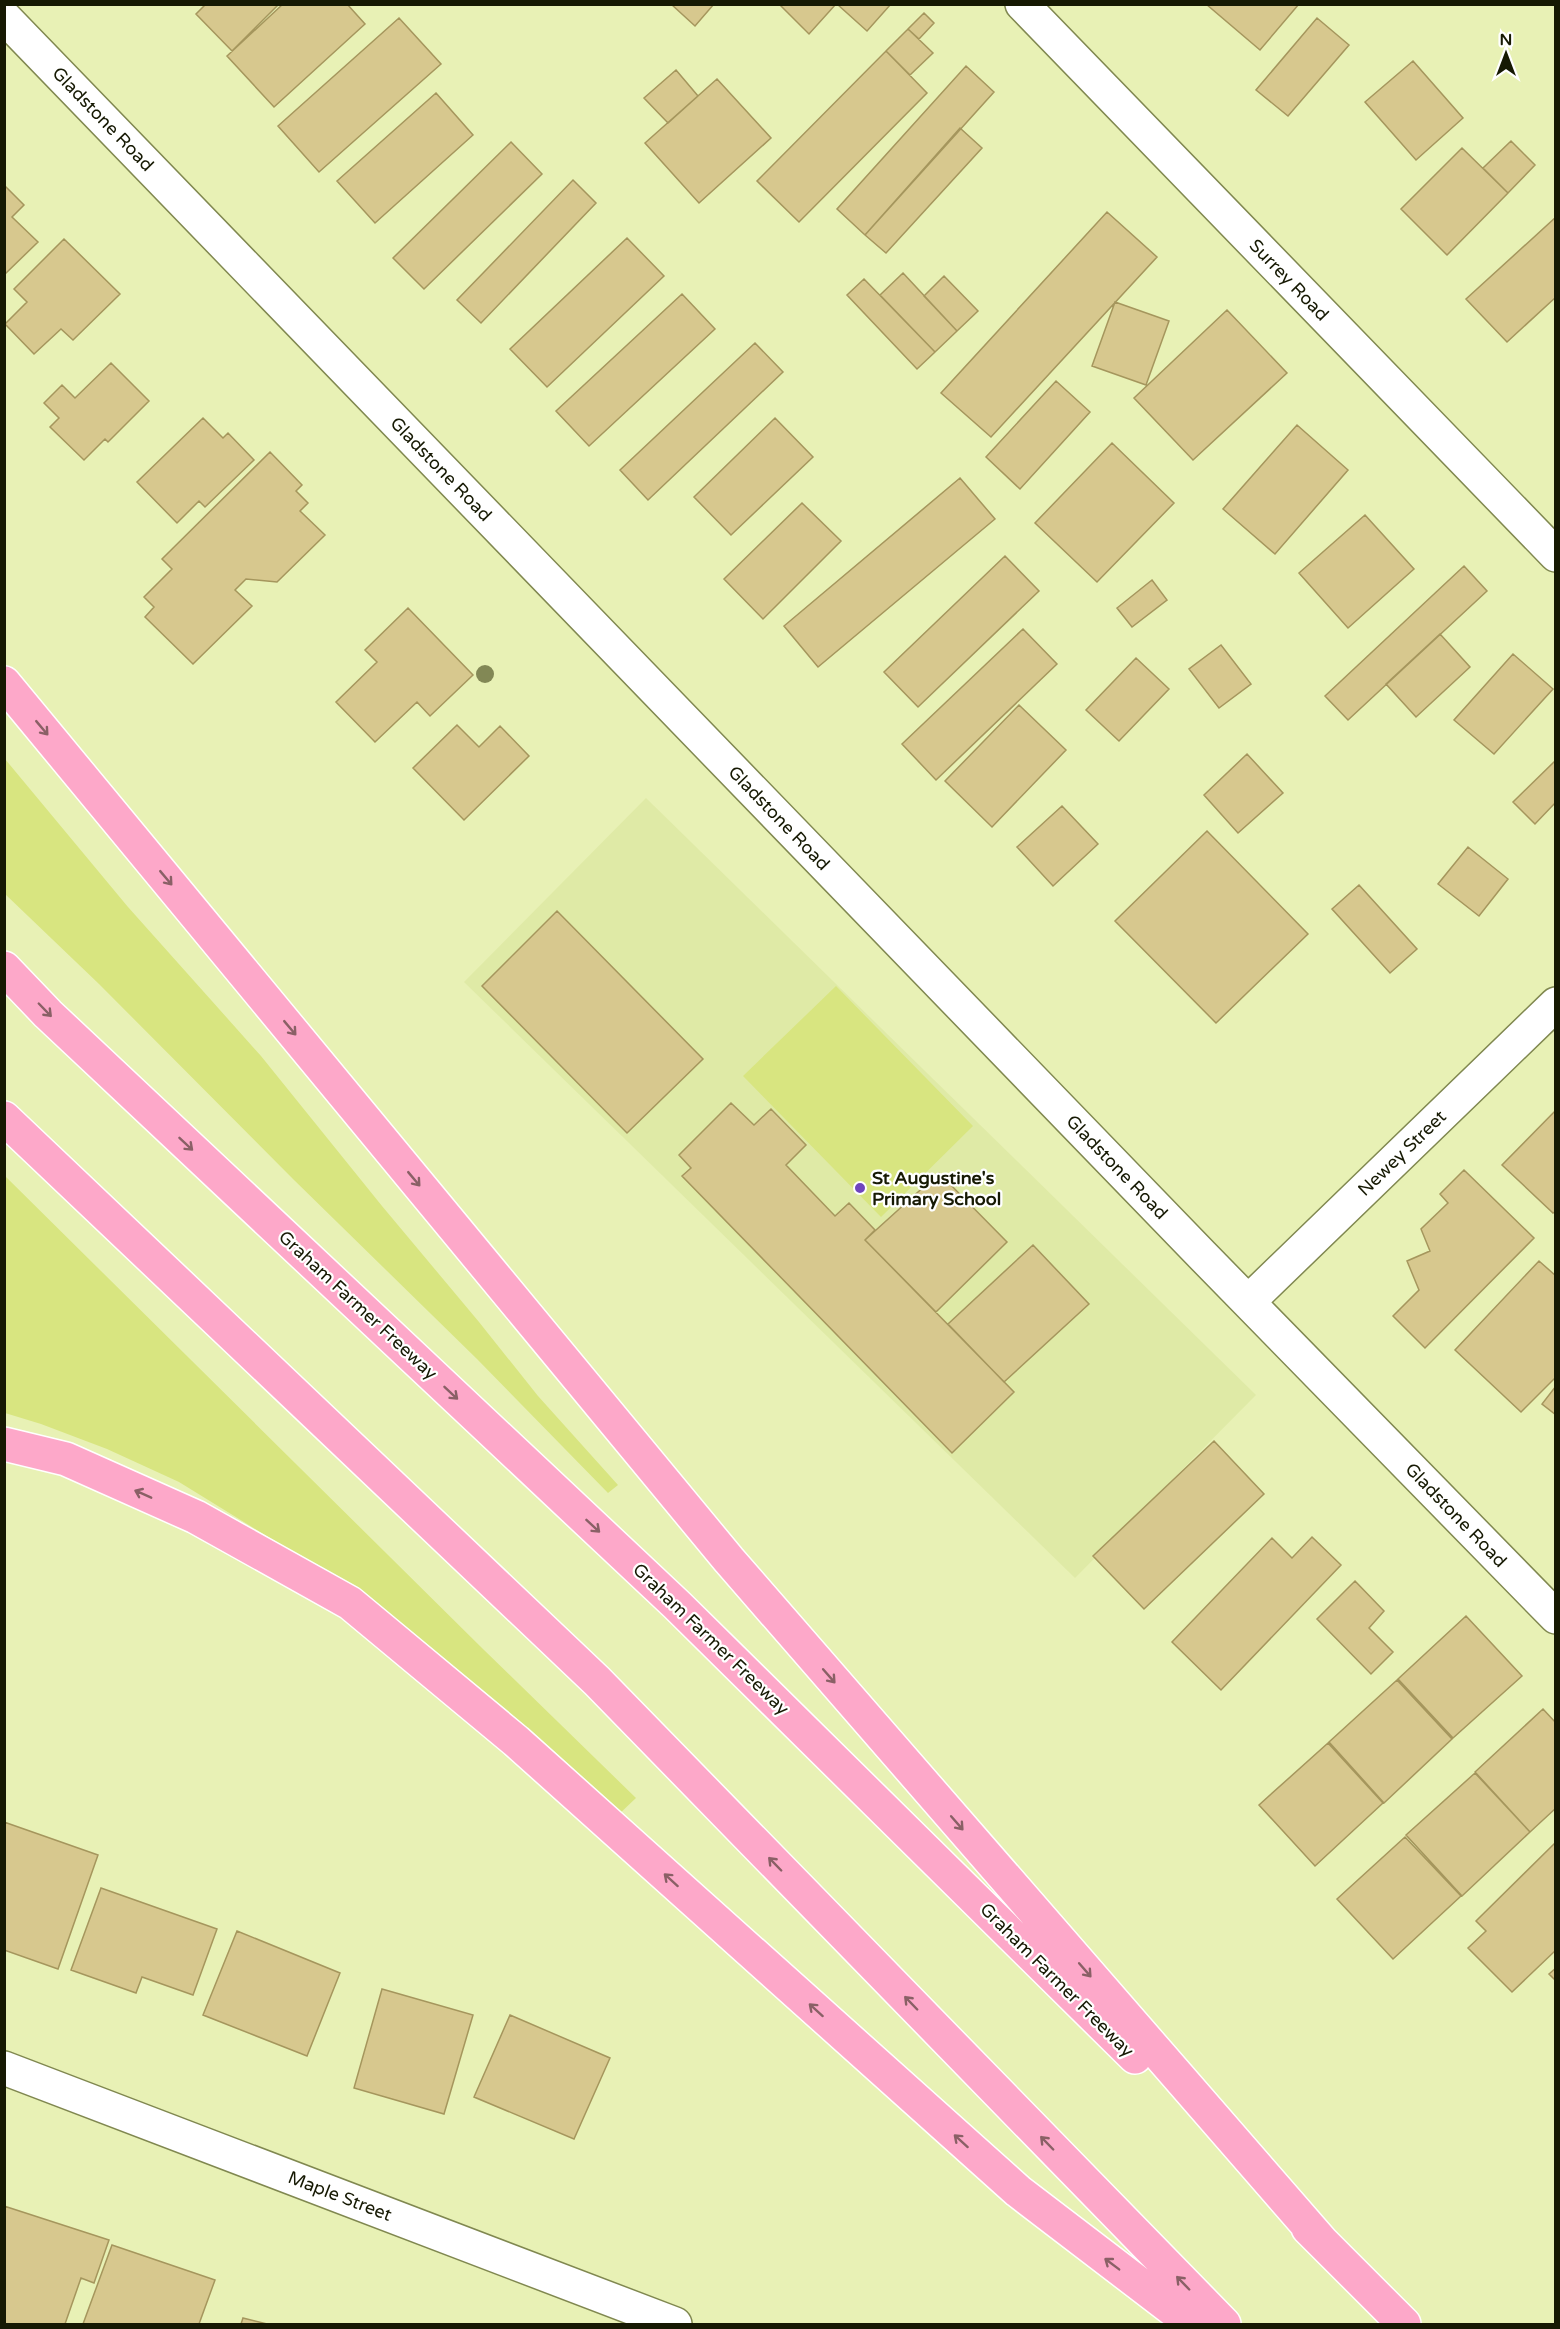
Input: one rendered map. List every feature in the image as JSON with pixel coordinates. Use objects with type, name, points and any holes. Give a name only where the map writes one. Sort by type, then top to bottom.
[{"type":"highway","points":[[4,682],[729,1560],[1323,2243]]},
{"type":"highway","name":"Graham Farmer Freeway","points":[[4,968],[65,1031],[677,1605],[1404,2325]]},
{"type":"highway","points":[[4,1118],[597,1681],[1224,2325]]},
{"type":"highway","points":[[4,1444],[66,1459],[196,1517],[350,1603],[516,1742],[1018,2191],[1192,2325]]},
{"type":"street","name":"Surrey Road","points":[[1022,4],[1556,555]]},
{"type":"street","name":"Gladstone Road","points":[[4,17],[1556,1617]]},
{"type":"street","name":"Newey Street","points":[[1248,1302],[1556,1004]]},
{"type":"street","name":"Maple Street","points":[[4,2068],[675,2325]]},
{"type":"shaded area","points":[[5,759],[128,907],[261,1056],[538,1396],[618,1485],[608,1493],[477,1359],[293,1179],[99,984],[5,894]]},
{"type":"shaded area","name":"St Augustine's Primary School","points":[[646,798],[1256,1395],[1075,1578],[464,982]]},
{"type":"shaded area","points":[[836,986],[973,1126],[881,1217],[743,1076]]},
{"type":"shaded area","points":[[4,1175],[636,1798],[616,1817],[317,1567],[179,1482],[107,1449],[5,1413]]},
{"type":"building","points":[[206,4],[279,4],[232,51],[196,14]]},
{"type":"building","points":[[283,4],[347,4],[365,24],[274,107],[227,56]]},
{"type":"building","points":[[671,4],[714,4],[695,26]]},
{"type":"building","points":[[779,4],[836,4],[809,34]]},
{"type":"building","points":[[837,4],[891,4],[867,31]]},
{"type":"building","points":[[1206,4],[1299,4],[1260,50]]},
{"type":"building","points":[[924,13],[934,23],[919,39],[908,29]]},
{"type":"building","points":[[399,18],[441,64],[319,172],[278,126]]},
{"type":"building","points":[[1317,18],[1349,45],[1288,116],[1256,90]]},
{"type":"building","points":[[908,29],[933,53],[910,75],[886,51]]},
{"type":"building","points":[[886,51],[927,93],[799,222],[757,181]]},
{"type":"building","points":[[1413,61],[1463,118],[1416,160],[1365,102]]},
{"type":"building","points":[[966,66],[994,92],[865,235],[837,209]]},
{"type":"building","points":[[676,70],[698,96],[668,123],[644,98]]},
{"type":"building","points":[[717,79],[771,138],[699,203],[645,143]]},
{"type":"building","points":[[436,93],[473,135],[375,223],[337,181]]},
{"type":"building","points":[[960,128],[982,148],[886,253],[865,235]]},
{"type":"building","points":[[1511,141],[1535,165],[1508,193],[1483,168]]},
{"type":"building","points":[[511,142],[542,174],[424,289],[393,258]]},
{"type":"building","points":[[1462,148],[1508,193],[1447,255],[1401,209]]},
{"type":"building","points":[[573,180],[596,203],[481,323],[457,300]]},
{"type":"building","points":[[4,185],[24,205],[12,217],[38,242],[4,275]]},
{"type":"building","points":[[1107,212],[1157,257],[991,437],[941,393]]},
{"type":"building","points":[[1556,217],[1556,297],[1507,342],[1466,299]]},
{"type":"building","points":[[627,238],[664,276],[547,387],[510,349]]},
{"type":"building","points":[[64,239],[120,294],[73,340],[61,329],[34,354],[5,324],[27,302],[14,289]]},
{"type":"building","points":[[903,273],[957,331],[935,352],[880,295]]},
{"type":"building","points":[[944,276],[978,311],[957,331],[924,296]]},
{"type":"building","points":[[864,279],[935,352],[917,369],[847,295]]},
{"type":"building","points":[[682,294],[715,329],[589,446],[556,411]]},
{"type":"building","points":[[1115,302],[1169,321],[1146,385],[1092,366]]},
{"type":"building","points":[[1227,310],[1287,373],[1193,460],[1134,398]]},
{"type":"building","points":[[755,343],[783,372],[648,500],[620,470]]},
{"type":"building","points":[[111,363],[149,401],[108,442],[105,439],[84,460],[50,427],[59,418],[44,403],[62,385],[75,398]]},
{"type":"building","points":[[1056,381],[1090,412],[1020,489],[986,457]]},
{"type":"building","points":[[203,418],[223,438],[228,433],[254,460],[205,507],[199,501],[177,523],[137,482]]},
{"type":"building","points":[[775,418],[813,457],[731,535],[694,497]]},
{"type":"building","points":[[1297,425],[1348,470],[1275,554],[1223,509]]},
{"type":"building","points":[[1112,443],[1174,503],[1097,582],[1035,523]]},
{"type":"building","points":[[270,452],[302,485],[296,491],[308,503],[300,511],[325,535],[277,582],[246,579],[235,590],[252,606],[193,664],[145,617],[154,607],[144,597],[172,569],[162,559]]},
{"type":"building","points":[[960,478],[995,519],[818,667],[784,626]]},
{"type":"building","points":[[802,503],[841,541],[763,619],[724,579]]},
{"type":"building","points":[[1365,515],[1414,569],[1348,628],[1299,573]]},
{"type":"building","points":[[1005,556],[1039,591],[918,707],[884,672]]},
{"type":"building","points":[[1464,566],[1487,591],[1348,720],[1325,696]]},
{"type":"building","points":[[1152,580],[1167,600],[1132,627],[1117,608]]},
{"type":"building","points":[[408,608],[473,675],[430,716],[417,702],[375,742],[336,702],[377,662],[365,650]]},
{"type":"building","points":[[1023,629],[1057,664],[936,780],[902,744]]},
{"type":"building","points":[[1440,634],[1470,667],[1416,717],[1386,684]]},
{"type":"building","points":[[1221,645],[1251,684],[1219,708],[1189,669]]},
{"type":"building","points":[[1513,654],[1553,689],[1494,754],[1454,720]]},
{"type":"building","points":[[1136,658],[1169,689],[1119,741],[1086,710]]},
{"type":"building","points":[[1019,705],[1066,750],[992,827],[945,781]]},
{"type":"building","points":[[457,725],[479,747],[500,726],[529,756],[464,820],[413,768]]},
{"type":"building","points":[[1247,754],[1283,793],[1238,833],[1204,795]]},
{"type":"building","points":[[1556,760],[1556,802],[1535,824],[1513,802]]},
{"type":"building","points":[[1062,806],[1098,844],[1053,886],[1017,847]]},
{"type":"building","points":[[1207,831],[1308,934],[1216,1023],[1115,921]]},
{"type":"building","points":[[1468,847],[1508,879],[1479,916],[1438,884]]},
{"type":"building","points":[[1359,885],[1417,949],[1390,973],[1332,909]]},
{"type":"building","points":[[557,911],[703,1059],[627,1133],[482,986]]},
{"type":"building","points":[[731,1103],[754,1125],[771,1109],[806,1145],[786,1165],[835,1216],[849,1203],[875,1230],[865,1240],[1014,1392],[952,1453],[682,1176],[691,1168],[679,1155]]},
{"type":"building","points":[[1556,1110],[1556,1211],[1553,1213],[1502,1165]]},
{"type":"building","points":[[1464,1170],[1534,1238],[1425,1348],[1393,1316],[1419,1290],[1407,1261],[1430,1251],[1421,1229],[1448,1203],[1440,1194]]},
{"type":"building","points":[[939,1173],[1007,1242],[936,1312],[865,1240]]},
{"type":"building","points":[[1033,1245],[1089,1304],[1004,1382],[948,1324]]},
{"type":"building","points":[[1539,1261],[1556,1276],[1556,1377],[1521,1412],[1455,1350]]},
{"type":"building","points":[[1556,1386],[1556,1415],[1542,1404]]},
{"type":"building","points":[[1214,1441],[1264,1494],[1144,1609],[1093,1556]]},
{"type":"building","points":[[1312,1537],[1341,1565],[1221,1690],[1172,1642],[1272,1538],[1292,1558]]},
{"type":"building","points":[[1355,1581],[1384,1611],[1369,1628],[1393,1652],[1371,1674],[1317,1619]]},
{"type":"building","points":[[1466,1616],[1522,1676],[1453,1738],[1398,1679]]},
{"type":"building","points":[[1397,1680],[1452,1739],[1384,1803],[1329,1742]]},
{"type":"building","points":[[1543,1709],[1556,1723],[1556,1808],[1530,1832],[1475,1772]]},
{"type":"building","points":[[1328,1743],[1383,1803],[1315,1866],[1259,1805]]},
{"type":"building","points":[[1475,1773],[1530,1832],[1462,1896],[1406,1835]]},
{"type":"building","points":[[4,1822],[98,1855],[58,1969],[4,1950]]},
{"type":"building","points":[[1405,1837],[1461,1896],[1393,1959],[1337,1899]]},
{"type":"building","points":[[1556,1842],[1556,1950],[1512,1992],[1468,1948],[1486,1931],[1476,1921]]},
{"type":"building","points":[[101,1888],[217,1929],[193,1995],[142,1977],[136,1993],[71,1970]]},
{"type":"building","points":[[237,1931],[340,1973],[307,2056],[203,2015]]},
{"type":"building","points":[[1556,1968],[1556,1981],[1549,1974]]},
{"type":"building","points":[[382,1989],[473,2015],[444,2114],[354,2088]]},
{"type":"building","points":[[510,2015],[610,2058],[574,2139],[474,2097]]},
{"type":"building","points":[[4,2206],[109,2240],[94,2283],[81,2278],[65,2324],[4,2324]]},
{"type":"building","points":[[112,2245],[215,2280],[199,2324],[83,2324]]},
{"type":"building","points":[[243,2318],[267,2324],[241,2324]]},
{"type":"place","name":"St Augustine's Primary School","points":[[860,1188]]}]
